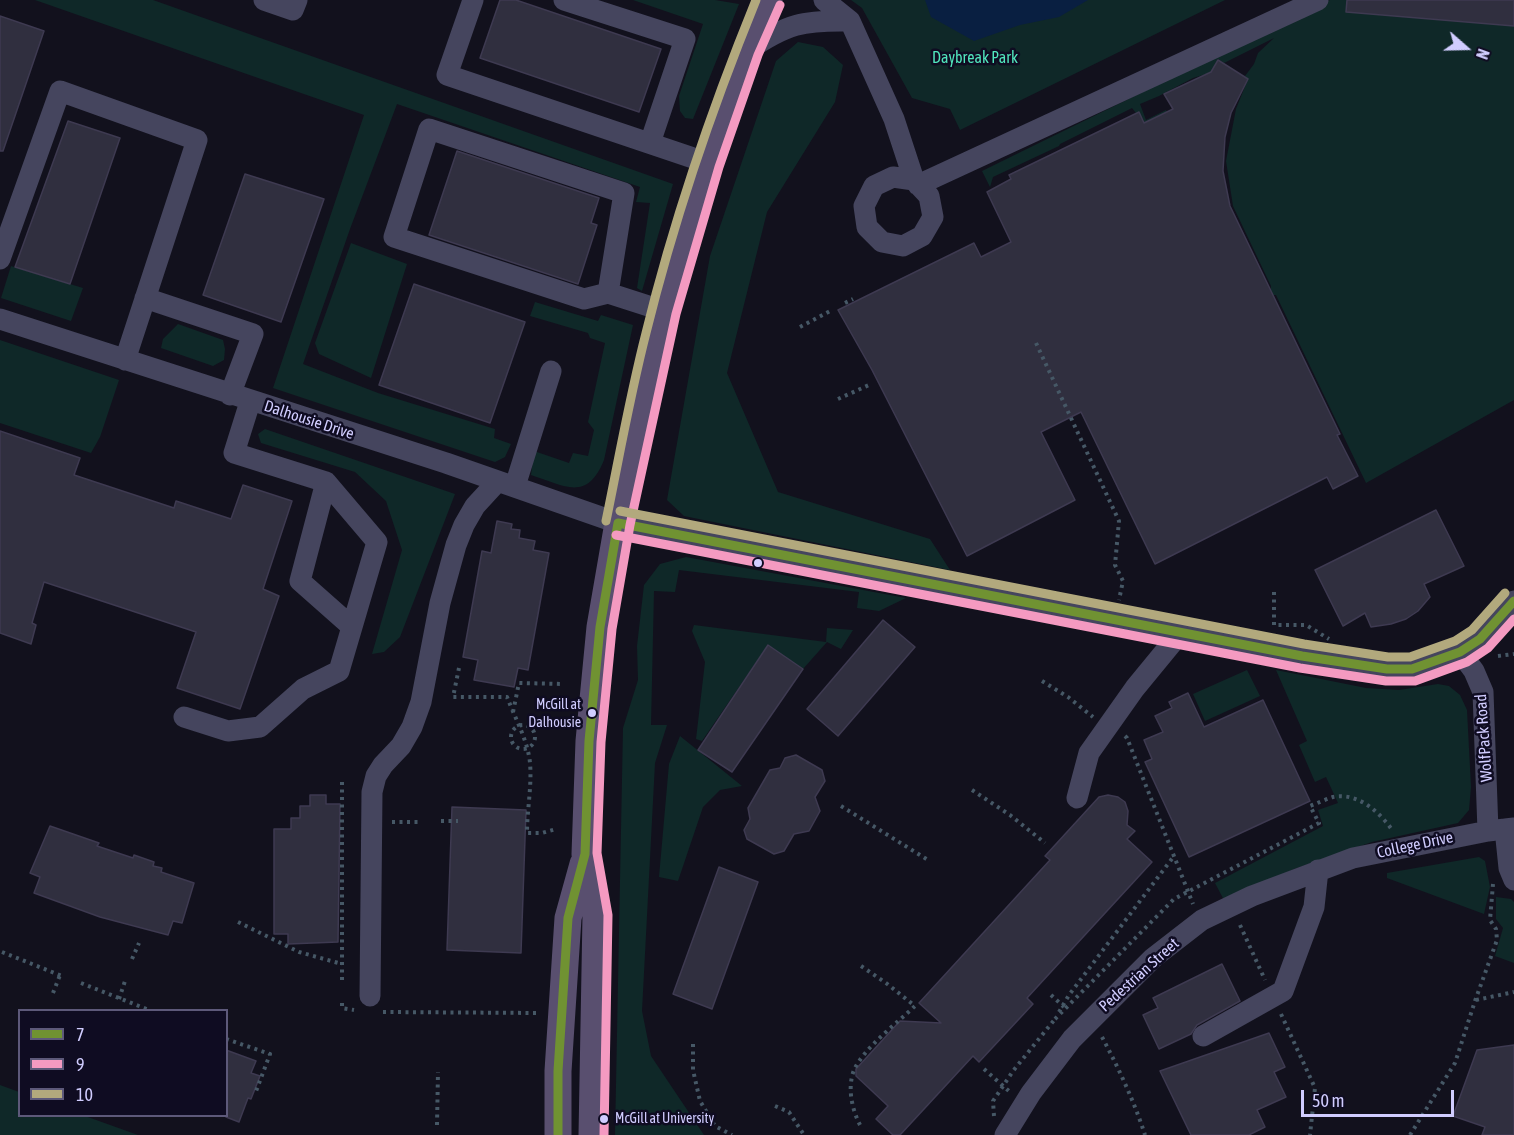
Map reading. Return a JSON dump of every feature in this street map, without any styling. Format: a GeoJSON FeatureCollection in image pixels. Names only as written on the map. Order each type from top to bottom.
{"type":"FeatureCollection","features":[{"type":"Feature","properties":{"kind":"main road"},"geometry":{"type":"LineString","coordinates":[[592,1135],[596,915],[585,854],[589,741],[599,638],[618,523],[664,310],[708,163],[747,51],[769,0]]}},
{"type":"Feature","properties":{"kind":"main road"},"geometry":{"type":"LineString","coordinates":[[558,1135],[558,1071],[568,918],[585,854]]}},
{"type":"Feature","properties":{"kind":"street"},"geometry":{"type":"LineString","coordinates":[[264,0],[293,10],[297,0]]}},
{"type":"Feature","properties":{"kind":"street"},"geometry":{"type":"LineString","coordinates":[[473,0],[447,75],[708,163]]}},
{"type":"Feature","properties":{"kind":"street"},"geometry":{"type":"LineString","coordinates":[[564,0],[685,39],[650,143]]}},
{"type":"Feature","properties":{"kind":"street"},"geometry":{"type":"LineString","coordinates":[[824,0],[850,21],[894,119],[916,182],[1318,0]]}},
{"type":"Feature","properties":{"kind":"street"},"geometry":{"type":"LineString","coordinates":[[747,51],[773,33],[793,25],[818,20],[850,21]]}},
{"type":"Feature","properties":{"kind":"street"},"geometry":{"type":"LineString","coordinates":[[0,259],[60,91],[197,140],[125,360]]}},
{"type":"Feature","properties":{"kind":"street"},"geometry":{"type":"LineString","coordinates":[[608,293],[624,194],[429,129],[394,237],[585,299],[608,293],[664,310]]}},
{"type":"Feature","properties":{"kind":"street"},"geometry":{"type":"LineString","coordinates":[[145,298],[253,334],[230,395]]}},
{"type":"Feature","properties":{"kind":"street","name":"Dalhousie Drive"},"geometry":{"type":"LineString","coordinates":[[0,319],[506,484],[618,523],[1302,656],[1387,669],[1412,669],[1460,652],[1480,639],[1514,601]]}},
{"type":"Feature","properties":{"kind":"street"},"geometry":{"type":"LineString","coordinates":[[368,1006],[372,792],[376,776],[401,746],[412,727],[421,702],[440,603],[464,525],[476,506],[506,484],[551,370]]}},
{"type":"Feature","properties":{"kind":"street"},"geometry":{"type":"LineString","coordinates":[[184,717],[228,731],[260,727],[303,688],[339,671],[377,542],[326,482],[234,453],[250,402]]}},
{"type":"Feature","properties":{"kind":"street"},"geometry":{"type":"LineString","coordinates":[[326,482],[300,580],[352,627]]}},
{"type":"Feature","properties":{"kind":"street"},"geometry":{"type":"LineString","coordinates":[[1077,798],[1089,753],[1135,688],[1181,632]]}},
{"type":"Feature","properties":{"kind":"street","name":"WolfPack Road"},"geometry":{"type":"LineString","coordinates":[[1460,652],[1474,671],[1483,692],[1509,868],[1504,878]]}},
{"type":"Feature","properties":{"kind":"street","name":"College Drive"},"geometry":{"type":"LineString","coordinates":[[1318,870],[1353,858],[1502,829]]}},
{"type":"Feature","properties":{"kind":"street"},"geometry":{"type":"LineString","coordinates":[[1203,1036],[1283,991],[1314,907],[1318,870]]}},
{"type":"Feature","properties":{"kind":"street","name":"Pedestrian Street"},"geometry":{"type":"LineString","coordinates":[[1000,1129],[1024,1104],[1072,1039],[1153,958],[1202,920],[1318,870]]}},
{"type":"Feature","properties":{"kind":"path"},"geometry":{"type":"LineString","coordinates":[[844,303],[853,299]]}},
{"type":"Feature","properties":{"kind":"path"},"geometry":{"type":"LineString","coordinates":[[800,327],[831,310]]}},
{"type":"Feature","properties":{"kind":"path"},"geometry":{"type":"LineString","coordinates":[[1036,343],[1119,521],[1115,565],[1123,581],[1119,600]]}},
{"type":"Feature","properties":{"kind":"path"},"geometry":{"type":"LineString","coordinates":[[838,399],[869,385]]}},
{"type":"Feature","properties":{"kind":"path"},"geometry":{"type":"LineString","coordinates":[[1274,592],[1274,625],[1306,625],[1324,636]]}},
{"type":"Feature","properties":{"kind":"path"},"geometry":{"type":"LineString","coordinates":[[1498,656],[1514,654]]}},
{"type":"Feature","properties":{"kind":"path"},"geometry":{"type":"LineString","coordinates":[[459,668],[453,698],[507,697],[526,746],[530,765],[527,833],[542,833],[556,829]]}},
{"type":"Feature","properties":{"kind":"path"},"geometry":{"type":"LineString","coordinates":[[1042,681],[1127,738],[1194,904]]}},
{"type":"Feature","properties":{"kind":"path"},"geometry":{"type":"LineString","coordinates":[[513,713],[519,682],[563,684]]}},
{"type":"Feature","properties":{"kind":"path"},"geometry":{"type":"LineString","coordinates":[[527,725],[535,735],[534,743],[517,748],[512,742],[511,734],[519,728],[527,725]]}},
{"type":"Feature","properties":{"kind":"path"},"geometry":{"type":"LineString","coordinates":[[342,781],[342,980]]}},
{"type":"Feature","properties":{"kind":"path"},"geometry":{"type":"LineString","coordinates":[[972,790],[1010,815],[1045,843]]}},
{"type":"Feature","properties":{"kind":"path"},"geometry":{"type":"LineString","coordinates":[[1319,823],[1310,806],[1335,797],[1365,803],[1383,816],[1393,831],[1397,849]]}},
{"type":"Feature","properties":{"kind":"path"},"geometry":{"type":"LineString","coordinates":[[841,806],[928,860]]}},
{"type":"Feature","properties":{"kind":"path"},"geometry":{"type":"LineString","coordinates":[[441,821],[458,821]]}},
{"type":"Feature","properties":{"kind":"path"},"geometry":{"type":"LineString","coordinates":[[382,822],[418,822]]}},
{"type":"Feature","properties":{"kind":"path"},"geometry":{"type":"LineString","coordinates":[[1000,1129],[993,1113],[993,1101],[1069,995],[1174,856]]}},
{"type":"Feature","properties":{"kind":"path"},"geometry":{"type":"LineString","coordinates":[[1411,1135],[1455,1063],[1497,940],[1496,929],[1490,920],[1504,878]]}},
{"type":"Feature","properties":{"kind":"path"},"geometry":{"type":"LineString","coordinates":[[1231,906],[1315,1088],[1310,1135]]}},
{"type":"Feature","properties":{"kind":"path"},"geometry":{"type":"LineString","coordinates":[[238,922],[299,952],[342,964]]}},
{"type":"Feature","properties":{"kind":"path"},"geometry":{"type":"LineString","coordinates":[[132,960],[139,943]]}},
{"type":"Feature","properties":{"kind":"path"},"geometry":{"type":"LineString","coordinates":[[2,952],[61,975],[53,993]]}},
{"type":"Feature","properties":{"kind":"path"},"geometry":{"type":"LineString","coordinates":[[860,1125],[852,1106],[851,1081],[854,1070],[874,1045],[915,1006],[861,966]]}},
{"type":"Feature","properties":{"kind":"path"},"geometry":{"type":"LineString","coordinates":[[118,999],[125,981]]}},
{"type":"Feature","properties":{"kind":"path"},"geometry":{"type":"LineString","coordinates":[[81,983],[144,1009]]}},
{"type":"Feature","properties":{"kind":"path"},"geometry":{"type":"LineString","coordinates":[[1475,1000],[1514,992]]}},
{"type":"Feature","properties":{"kind":"path"},"geometry":{"type":"LineString","coordinates":[[1051,995],[1062,1006]]}},
{"type":"Feature","properties":{"kind":"path"},"geometry":{"type":"LineString","coordinates":[[342,1003],[344,1008],[368,1006],[544,1013]]}},
{"type":"Feature","properties":{"kind":"path"},"geometry":{"type":"LineString","coordinates":[[1089,1021],[1100,1033],[1120,1071],[1145,1135]]}},
{"type":"Feature","properties":{"kind":"path"},"geometry":{"type":"LineString","coordinates":[[228,1040],[270,1054],[255,1094]]}},
{"type":"Feature","properties":{"kind":"path"},"geometry":{"type":"LineString","coordinates":[[693,1044],[693,1070],[700,1101],[716,1126],[732,1135]]}},
{"type":"Feature","properties":{"kind":"path"},"geometry":{"type":"LineString","coordinates":[[984,1069],[1024,1104]]}},
{"type":"Feature","properties":{"kind":"path"},"geometry":{"type":"LineString","coordinates":[[437,1125],[438,1072]]}},
{"type":"Feature","properties":{"kind":"path"},"geometry":{"type":"LineString","coordinates":[[775,1106],[789,1112],[804,1135]]}},
{"type":"Feature","properties":{"kind":"green space"},"geometry":{"type":"Polygon","coordinates":[[[35,0],[153,0],[673,184],[642,291],[637,288],[650,203],[636,202],[640,187],[397,104],[303,364],[378,393],[495,429],[494,438],[511,444],[505,457],[495,462],[273,388],[364,115],[35,0]]]}},
{"type":"Feature","properties":{"kind":"green space"},"geometry":{"type":"Polygon","coordinates":[[[633,0],[715,0],[739,4],[693,119],[685,118],[680,111],[679,96],[703,24],[633,0]]]}},
{"type":"Feature","properties":{"kind":"green space","name":"Daybreak Park"},"geometry":{"type":"Polygon","coordinates":[[[851,0],[1225,0],[960,130],[950,109],[912,98],[862,8],[851,0]]]}},
{"type":"Feature","properties":{"kind":"green space"},"geometry":{"type":"Polygon","coordinates":[[[1330,0],[1514,0],[1514,400],[1366,483],[1276,295],[1270,295],[1271,286],[1233,206],[1226,161],[1236,109],[1248,79],[1245,76],[1254,64],[1258,53],[1274,38],[1224,63],[1218,59],[1210,73],[1193,78],[1140,104],[1146,120],[1166,110],[1167,112],[1144,123],[1139,112],[1136,113],[1132,108],[993,177],[990,187],[982,171],[1330,0]]]}},
{"type":"Feature","properties":{"kind":"green space"},"geometry":{"type":"Polygon","coordinates":[[[798,42],[823,47],[843,65],[835,102],[767,212],[727,373],[778,492],[930,539],[950,570],[684,516],[667,500],[710,256],[776,61],[798,42]]]}},
{"type":"Feature","properties":{"kind":"green space"},"geometry":{"type":"Polygon","coordinates":[[[351,243],[407,264],[371,378],[319,354],[315,343],[351,243]]]}},
{"type":"Feature","properties":{"kind":"green space"},"geometry":{"type":"Polygon","coordinates":[[[11,266],[83,288],[71,321],[1,298],[11,266]]]}},
{"type":"Feature","properties":{"kind":"green space"},"geometry":{"type":"Polygon","coordinates":[[[535,302],[598,321],[601,315],[633,325],[604,460],[590,482],[582,486],[565,486],[531,475],[534,451],[569,463],[573,453],[588,456],[594,430],[588,422],[605,343],[590,338],[588,333],[530,316],[535,302]]]}},
{"type":"Feature","properties":{"kind":"green space"},"geometry":{"type":"Polygon","coordinates":[[[178,324],[223,340],[224,360],[213,366],[161,348],[163,339],[178,324]]]}},
{"type":"Feature","properties":{"kind":"green space"},"geometry":{"type":"Polygon","coordinates":[[[0,340],[119,380],[100,437],[91,453],[0,423],[0,340]]]}},
{"type":"Feature","properties":{"kind":"green space"},"geometry":{"type":"Polygon","coordinates":[[[265,429],[455,494],[400,637],[384,652],[372,654],[402,550],[386,501],[355,472],[261,443],[258,434],[265,429]]]}},
{"type":"Feature","properties":{"kind":"green space"},"geometry":{"type":"Polygon","coordinates":[[[686,557],[906,598],[879,611],[857,608],[859,592],[679,570],[675,592],[654,591],[651,725],[667,725],[655,763],[642,1011],[651,1056],[704,1135],[615,1135],[623,728],[638,680],[637,646],[644,585],[660,564],[686,557]]]}},
{"type":"Feature","properties":{"kind":"green space"},"geometry":{"type":"Polygon","coordinates":[[[694,625],[826,642],[827,628],[853,630],[841,649],[827,642],[803,669],[768,645],[702,741],[696,739],[705,662],[692,631],[694,625]]]}},
{"type":"Feature","properties":{"kind":"green space"},"geometry":{"type":"Polygon","coordinates":[[[1247,670],[1260,696],[1205,721],[1193,694],[1247,670]]]}},
{"type":"Feature","properties":{"kind":"green space"},"geometry":{"type":"Polygon","coordinates":[[[1276,670],[1366,688],[1399,690],[1438,684],[1449,686],[1460,695],[1467,710],[1471,787],[1469,810],[1458,823],[1372,842],[1294,869],[1225,902],[1215,883],[1323,826],[1318,810],[1338,803],[1326,777],[1315,782],[1299,745],[1307,741],[1276,670]]]}},
{"type":"Feature","properties":{"kind":"green space"},"geometry":{"type":"Polygon","coordinates":[[[680,736],[742,786],[720,790],[703,807],[678,881],[659,877],[669,764],[680,736]]]}},
{"type":"Feature","properties":{"kind":"green space"},"geometry":{"type":"Polygon","coordinates":[[[1479,857],[1485,861],[1490,887],[1484,914],[1387,878],[1387,873],[1479,857]]]}},
{"type":"Feature","properties":{"kind":"green space"},"geometry":{"type":"Polygon","coordinates":[[[1496,897],[1511,899],[1514,902],[1514,963],[1495,956],[1503,928],[1496,919],[1496,897]]]}},
{"type":"Feature","properties":{"kind":"green space"},"geometry":{"type":"Polygon","coordinates":[[[0,1085],[18,1092],[18,1117],[88,1117],[138,1135],[0,1135],[0,1085]]]}},
{"type":"Feature","properties":{"kind":"water"},"geometry":{"type":"Polygon","coordinates":[[[925,0],[1088,0],[1059,17],[1020,25],[974,41],[931,17],[925,0]]]}},
{"type":"Feature","properties":{"kind":"building"},"geometry":{"type":"Polygon","coordinates":[[[500,0],[516,0],[661,49],[639,112],[480,58],[500,0]]]}},
{"type":"Feature","properties":{"kind":"building"},"geometry":{"type":"Polygon","coordinates":[[[1347,0],[1514,0],[1514,26],[1346,12],[1347,0]]]}},
{"type":"Feature","properties":{"kind":"building"},"geometry":{"type":"Polygon","coordinates":[[[0,16],[44,31],[3,151],[0,151],[0,16]]]}},
{"type":"Feature","properties":{"kind":"building"},"geometry":{"type":"Polygon","coordinates":[[[1218,60],[1248,79],[1231,113],[1225,137],[1223,171],[1230,206],[1358,476],[1333,489],[1327,477],[1155,564],[1081,412],[1041,432],[1075,500],[967,556],[872,370],[838,310],[974,243],[981,257],[1011,242],[987,192],[1011,179],[1009,175],[1139,112],[1144,123],[1173,109],[1164,94],[1211,72],[1218,60]]]}},
{"type":"Feature","properties":{"kind":"building"},"geometry":{"type":"Polygon","coordinates":[[[68,121],[120,138],[70,284],[15,267],[68,121]]]}},
{"type":"Feature","properties":{"kind":"building"},"geometry":{"type":"Polygon","coordinates":[[[457,151],[599,198],[591,223],[597,225],[578,284],[429,235],[457,151]]]}},
{"type":"Feature","properties":{"kind":"building"},"geometry":{"type":"Polygon","coordinates":[[[245,174],[324,199],[281,322],[203,295],[245,174]]]}},
{"type":"Feature","properties":{"kind":"building"},"geometry":{"type":"Polygon","coordinates":[[[414,284],[525,322],[490,423],[379,385],[414,284]]]}},
{"type":"Feature","properties":{"kind":"building"},"geometry":{"type":"Polygon","coordinates":[[[0,431],[80,458],[74,475],[174,508],[176,501],[231,519],[243,485],[292,501],[263,589],[279,596],[240,709],[177,688],[196,632],[44,582],[32,623],[36,625],[31,644],[0,633],[0,431]]]}},
{"type":"Feature","properties":{"kind":"building"},"geometry":{"type":"Polygon","coordinates":[[[1436,510],[1464,566],[1424,584],[1430,597],[1418,611],[1406,619],[1371,627],[1365,613],[1343,626],[1315,570],[1436,510]]]}},
{"type":"Feature","properties":{"kind":"building"},"geometry":{"type":"Polygon","coordinates":[[[497,521],[512,524],[511,529],[520,530],[519,538],[535,541],[533,550],[549,553],[528,670],[518,668],[514,687],[474,680],[478,660],[463,657],[482,551],[491,553],[497,521]]]}},
{"type":"Feature","properties":{"kind":"building"},"geometry":{"type":"Polygon","coordinates":[[[883,620],[915,647],[838,736],[807,709],[883,620]]]}},
{"type":"Feature","properties":{"kind":"building"},"geometry":{"type":"Polygon","coordinates":[[[768,645],[803,669],[732,772],[698,750],[768,645]]]}},
{"type":"Feature","properties":{"kind":"building"},"geometry":{"type":"Polygon","coordinates":[[[1188,693],[1204,727],[1263,700],[1310,801],[1189,857],[1145,762],[1152,759],[1144,740],[1163,732],[1155,716],[1172,708],[1169,702],[1188,693]]]}},
{"type":"Feature","properties":{"kind":"building"},"geometry":{"type":"Polygon","coordinates":[[[796,755],[822,770],[825,781],[815,797],[820,811],[809,831],[794,834],[784,851],[774,854],[747,839],[744,830],[750,819],[748,808],[770,770],[780,768],[785,758],[796,755]]]}},
{"type":"Feature","properties":{"kind":"building"},"geometry":{"type":"Polygon","coordinates":[[[310,795],[326,795],[326,804],[340,804],[338,942],[288,944],[288,934],[274,934],[274,829],[291,829],[291,818],[300,818],[300,806],[310,806],[310,795]]]}},
{"type":"Feature","properties":{"kind":"building"},"geometry":{"type":"Polygon","coordinates":[[[1108,795],[1118,797],[1125,802],[1128,811],[1127,825],[1135,831],[1127,839],[1152,862],[1027,998],[1033,1004],[979,1062],[973,1056],[900,1135],[893,1135],[876,1119],[888,1106],[856,1076],[856,1069],[900,1021],[941,1023],[919,1003],[1050,860],[1045,856],[1099,797],[1108,795]]]}},
{"type":"Feature","properties":{"kind":"building"},"geometry":{"type":"Polygon","coordinates":[[[452,807],[526,810],[521,953],[447,950],[452,807]]]}},
{"type":"Feature","properties":{"kind":"building"},"geometry":{"type":"Polygon","coordinates":[[[50,826],[99,843],[97,846],[133,858],[134,855],[154,862],[153,866],[162,868],[161,872],[194,883],[182,923],[173,921],[168,935],[100,917],[34,893],[40,877],[30,873],[50,826]]]}},
{"type":"Feature","properties":{"kind":"building"},"geometry":{"type":"Polygon","coordinates":[[[719,867],[758,882],[712,1009],[673,994],[719,867]]]}},
{"type":"Feature","properties":{"kind":"building"},"geometry":{"type":"Polygon","coordinates":[[[1222,964],[1240,1001],[1197,1025],[1191,1034],[1159,1049],[1143,1015],[1158,1008],[1153,998],[1222,964]]]}},
{"type":"Feature","properties":{"kind":"building"},"geometry":{"type":"Polygon","coordinates":[[[1269,1033],[1285,1067],[1274,1072],[1286,1097],[1257,1110],[1265,1127],[1249,1135],[1191,1135],[1160,1071],[1269,1033]]]}},
{"type":"Feature","properties":{"kind":"building"},"geometry":{"type":"Polygon","coordinates":[[[1514,1045],[1514,1135],[1482,1135],[1485,1127],[1453,1116],[1477,1050],[1514,1045]]]}},
{"type":"Feature","properties":{"kind":"building"},"geometry":{"type":"Polygon","coordinates":[[[228,1051],[256,1061],[251,1073],[260,1076],[239,1122],[226,1117],[228,1117],[228,1051]]]}},
{"type":"Feature","properties":{"kind":"transit line","name":"10"},"geometry":{"type":"LineString","coordinates":[[606,521],[635,380],[669,248],[709,123],[756,0]]}},
{"type":"Feature","properties":{"kind":"transit line","name":"9"},"geometry":{"type":"LineString","coordinates":[[604,1135],[608,915],[597,853],[601,742],[612,629],[630,525],[676,314],[719,167],[758,55],[780,5]]}},
{"type":"Feature","properties":{"kind":"transit line","name":"10"},"geometry":{"type":"LineString","coordinates":[[620,511],[1304,644],[1388,657],[1410,657],[1455,641],[1472,630],[1505,593]]}},
{"type":"Feature","properties":{"kind":"transit line","name":"7"},"geometry":{"type":"LineString","coordinates":[[618,523],[1302,656],[1387,669],[1412,669],[1460,652],[1480,639],[1514,601]]}},
{"type":"Feature","properties":{"kind":"transit line","name":"7"},"geometry":{"type":"LineString","coordinates":[[558,1135],[558,1071],[568,918],[585,854],[589,741],[600,627],[618,523]]}},
{"type":"Feature","properties":{"kind":"transit line","name":"9"},"geometry":{"type":"LineString","coordinates":[[616,535],[1300,668],[1386,681],[1415,681],[1467,662],[1488,648],[1514,619]]}},
{"type":"Feature","properties":{"kind":"place","name":"McGill at Dalhousie"},"geometry":{"type":"Point","coordinates":[592,713]}},
{"type":"Feature","properties":{"kind":"place","name":"McGill at University"},"geometry":{"type":"Point","coordinates":[604,1119]}}]}
